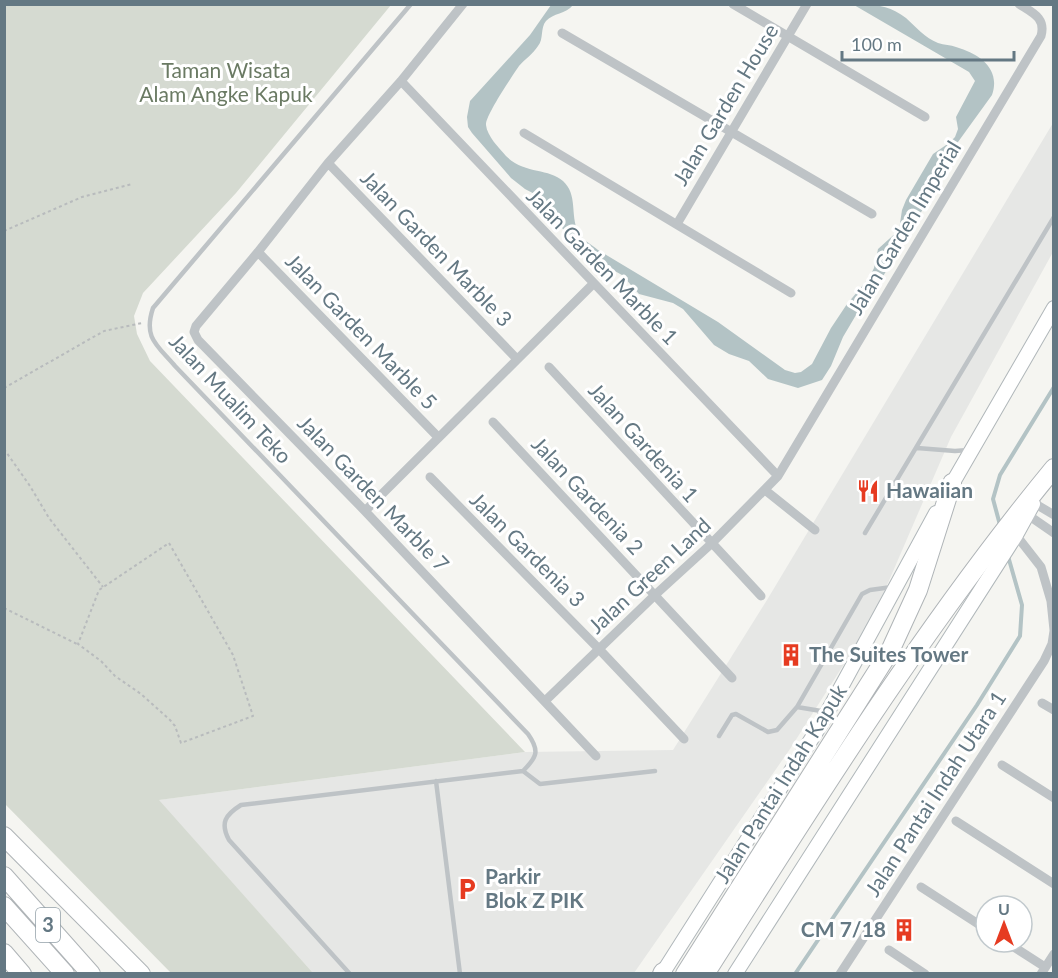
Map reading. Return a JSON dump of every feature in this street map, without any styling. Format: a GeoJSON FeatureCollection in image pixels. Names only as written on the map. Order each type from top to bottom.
{"type":"FeatureCollection","features":[{"type":"Feature","properties":{"kind":"highway"},"geometry":{"type":"LineString","coordinates":[[705,974],[821,790],[945,608],[1008,538],[1052,475]]}},
{"type":"Feature","properties":{"kind":"highway"},"geometry":{"type":"LineString","coordinates":[[686,972],[890,651],[918,590],[952,483]]}},
{"type":"Feature","properties":{"kind":"highway","name":"3"},"geometry":{"type":"LineString","coordinates":[[4,836],[139,971]]}},
{"type":"Feature","properties":{"kind":"highway","name":"3"},"geometry":{"type":"LineString","coordinates":[[4,876],[91,974]]}},
{"type":"Feature","properties":{"kind":"highway","name":"3"},"geometry":{"type":"LineString","coordinates":[[4,906],[65,974]]}},
{"type":"Feature","properties":{"kind":"highway","name":"3"},"geometry":{"type":"LineString","coordinates":[[4,954],[22,974]]}},
{"type":"Feature","properties":{"kind":"main road","name":"Jalan Pantai Indah Kapuk"},"geometry":{"type":"LineString","coordinates":[[662,973],[828,712],[898,587],[970,450],[1053,308]]}},
{"type":"Feature","properties":{"kind":"main road"},"geometry":{"type":"LineString","coordinates":[[735,974],[994,569],[1008,538]]}},
{"type":"Feature","properties":{"kind":"street"},"geometry":{"type":"LineString","coordinates":[[258,252],[328,163],[401,81],[463,4]]}},
{"type":"Feature","properties":{"kind":"street"},"geometry":{"type":"LineString","coordinates":[[733,4],[925,117]]}},
{"type":"Feature","properties":{"kind":"street","name":"Jalan Garden House"},"geometry":{"type":"LineString","coordinates":[[676,224],[807,4]]}},
{"type":"Feature","properties":{"kind":"street","name":"Jalan Garden Imperial"},"geometry":{"type":"LineString","coordinates":[[778,476],[1041,36],[1043,26],[1040,17],[1019,4]]}},
{"type":"Feature","properties":{"kind":"street"},"geometry":{"type":"LineString","coordinates":[[562,33],[872,214]]}},
{"type":"Feature","properties":{"kind":"street","name":"Jalan Garden Marble 1"},"geometry":{"type":"LineString","coordinates":[[401,81],[778,476]]}},
{"type":"Feature","properties":{"kind":"street"},"geometry":{"type":"LineString","coordinates":[[524,133],[791,293]]}},
{"type":"Feature","properties":{"kind":"street","name":"Jalan Garden Marble 3"},"geometry":{"type":"LineString","coordinates":[[328,163],[517,359]]}},
{"type":"Feature","properties":{"kind":"street","name":"Jalan Garden Marble 5"},"geometry":{"type":"LineString","coordinates":[[258,252],[438,437]]}},
{"type":"Feature","properties":{"kind":"street","name":"Jalan Garden Marble 7"},"geometry":{"type":"LineString","coordinates":[[258,252],[196,326],[194,332],[198,340],[596,756]]}},
{"type":"Feature","properties":{"kind":"street"},"geometry":{"type":"LineString","coordinates":[[364,511],[593,284]]}},
{"type":"Feature","properties":{"kind":"street","name":"Jalan Gardenia 1"},"geometry":{"type":"LineString","coordinates":[[549,367],[761,596]]}},
{"type":"Feature","properties":{"kind":"street","name":"Jalan Gardenia 2"},"geometry":{"type":"LineString","coordinates":[[493,422],[732,678]]}},
{"type":"Feature","properties":{"kind":"street","name":"Jalan Green Land"},"geometry":{"type":"LineString","coordinates":[[545,701],[598,648],[711,544],[778,476]]}},
{"type":"Feature","properties":{"kind":"street","name":"Jalan Gardenia 3"},"geometry":{"type":"LineString","coordinates":[[430,477],[684,739]]}},
{"type":"Feature","properties":{"kind":"street"},"geometry":{"type":"LineString","coordinates":[[765,490],[815,530]]}},
{"type":"Feature","properties":{"kind":"street"},"geometry":{"type":"LineString","coordinates":[[1025,511],[1053,515]]}},
{"type":"Feature","properties":{"kind":"street"},"geometry":{"type":"LineString","coordinates":[[1025,511],[1053,533]]}},
{"type":"Feature","properties":{"kind":"street","name":"Jalan Pantai Indah Utara 1"},"geometry":{"type":"LineString","coordinates":[[840,974],[1044,662],[1052,644],[1051,601],[1041,567],[1008,538]]}},
{"type":"Feature","properties":{"kind":"street"},"geometry":{"type":"LineString","coordinates":[[1042,703],[1053,710]]}},
{"type":"Feature","properties":{"kind":"street"},"geometry":{"type":"LineString","coordinates":[[1002,765],[1053,798]]}},
{"type":"Feature","properties":{"kind":"street"},"geometry":{"type":"LineString","coordinates":[[956,820],[1053,884]]}},
{"type":"Feature","properties":{"kind":"street"},"geometry":{"type":"LineString","coordinates":[[921,887],[974,921]]}},
{"type":"Feature","properties":{"kind":"street"},"geometry":{"type":"LineString","coordinates":[[889,950],[925,974]]}},
{"type":"Feature","properties":{"kind":"street"},"geometry":{"type":"LineString","coordinates":[[1022,954],[1043,970],[1053,954]]}},
{"type":"Feature","properties":{"kind":"lane","name":"Jalan Mualim Teko"},"geometry":{"type":"LineString","coordinates":[[411,4],[153,308],[148,321],[148,331],[175,366],[528,734],[534,742],[536,751],[534,760],[523,771]]}},
{"type":"Feature","properties":{"kind":"lane"},"geometry":{"type":"LineString","coordinates":[[865,533],[1053,217]]}},
{"type":"Feature","properties":{"kind":"lane"},"geometry":{"type":"LineString","coordinates":[[917,448],[970,450]]}},
{"type":"Feature","properties":{"kind":"lane"},"geometry":{"type":"LineString","coordinates":[[719,736],[732,715],[736,714],[768,732],[777,730],[797,707],[862,594],[870,590],[898,587]]}},
{"type":"Feature","properties":{"kind":"lane"},"geometry":{"type":"LineString","coordinates":[[797,707],[828,712]]}},
{"type":"Feature","properties":{"kind":"lane"},"geometry":{"type":"LineString","coordinates":[[350,974],[229,840],[224,830],[225,820],[232,811],[241,805],[523,771],[540,784],[655,771]]}},
{"type":"Feature","properties":{"kind":"lane"},"geometry":{"type":"LineString","coordinates":[[436,781],[460,974]]}},
{"type":"Feature","properties":{"kind":"path"},"geometry":{"type":"LineString","coordinates":[[4,231],[82,197],[132,184]]}},
{"type":"Feature","properties":{"kind":"path"},"geometry":{"type":"LineString","coordinates":[[4,388],[104,331],[148,321]]}},
{"type":"Feature","properties":{"kind":"path"},"geometry":{"type":"LineString","coordinates":[[4,449],[49,518],[103,587]]}},
{"type":"Feature","properties":{"kind":"path"},"geometry":{"type":"LineString","coordinates":[[4,608],[78,644],[101,661],[115,676],[141,694],[170,720],[175,726],[181,743],[253,716],[233,655],[169,543],[99,590],[78,644]]}},
{"type":"Feature","properties":{"kind":"shaded area"},"geometry":{"type":"Polygon","coordinates":[[[551,5],[573,5],[549,18],[544,24],[540,43],[519,66],[490,113],[486,125],[491,138],[513,162],[551,174],[568,186],[578,232],[587,242],[718,322],[785,370],[795,373],[801,372],[812,364],[831,328],[869,278],[874,268],[878,249],[899,230],[906,200],[933,154],[955,137],[958,129],[956,117],[975,81],[969,72],[854,5],[874,5],[894,10],[933,41],[973,54],[991,70],[994,78],[992,95],[958,142],[936,187],[866,305],[856,315],[843,337],[831,366],[822,380],[798,388],[768,379],[749,361],[729,354],[714,345],[683,309],[673,303],[639,294],[622,275],[582,253],[571,237],[554,220],[550,206],[544,199],[511,178],[472,133],[468,127],[467,117],[470,101],[530,35],[551,5]]]}},
{"type":"Feature","properties":{"kind":"shaded area"},"geometry":{"type":"Polygon","coordinates":[[[1053,123],[1053,252],[951,437],[872,620],[790,749],[634,973],[313,973],[158,800],[525,752],[673,750],[767,600],[1053,123]]]}},
{"type":"Feature","properties":{"kind":"green space","name":"Taman Wisata Alam Angke Kapuk"},"geometry":{"type":"Polygon","coordinates":[[[4,5],[391,5],[236,193],[143,293],[134,316],[137,334],[150,361],[525,752],[159,800],[313,973],[171,973],[5,804],[4,5]]]}},
{"type":"Feature","properties":{"kind":"waterway"},"geometry":{"type":"LineString","coordinates":[[1000,525],[993,499],[1000,475],[1054,387]]}},
{"type":"Feature","properties":{"kind":"waterway"},"geometry":{"type":"LineString","coordinates":[[795,974],[977,705],[1020,636],[1022,605],[1008,556]]}},
{"type":"Feature","properties":{"kind":"place","name":"Hawaiian"},"geometry":{"type":"Point","coordinates":[868,491]}},
{"type":"Feature","properties":{"kind":"place","name":"The Suites Tower"},"geometry":{"type":"Point","coordinates":[791,655]}},
{"type":"Feature","properties":{"kind":"place","name":"Parkir Blok Z PIK"},"geometry":{"type":"Point","coordinates":[467,889]}},
{"type":"Feature","properties":{"kind":"place","name":"CM 7/18"},"geometry":{"type":"Point","coordinates":[904,930]}}]}
